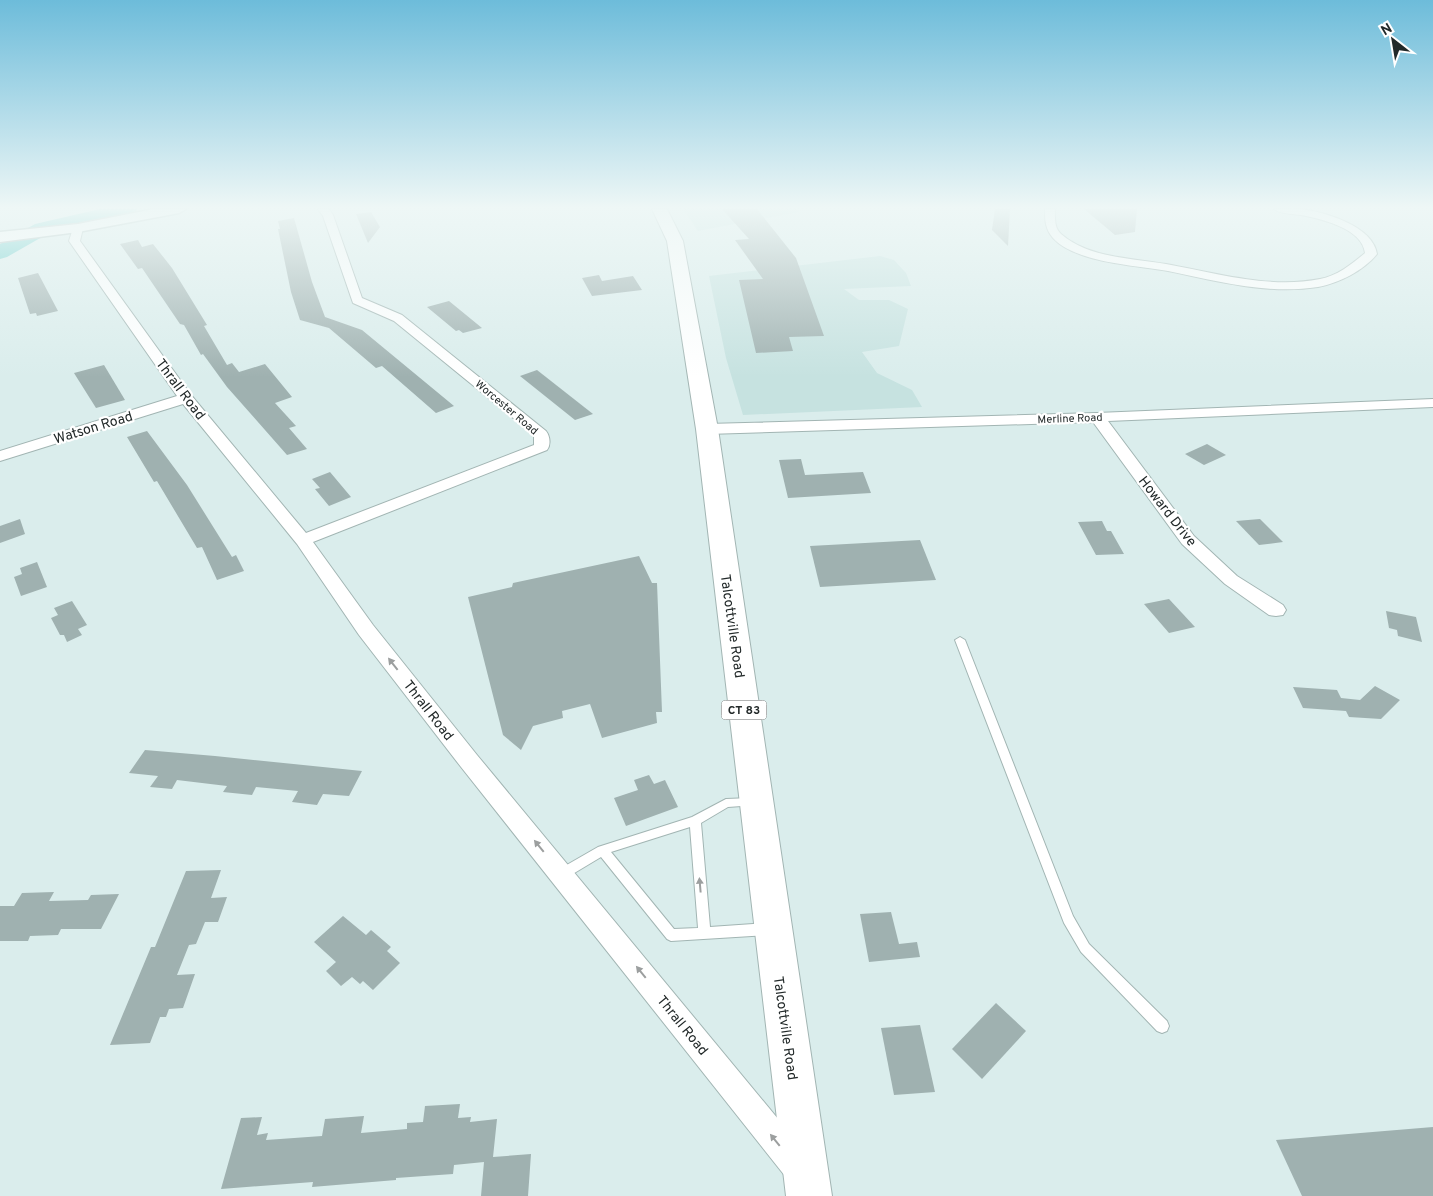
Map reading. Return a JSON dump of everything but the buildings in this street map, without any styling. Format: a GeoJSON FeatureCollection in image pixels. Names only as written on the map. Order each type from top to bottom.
{"type":"FeatureCollection","features":[{"type":"Feature","properties":{"kind":"main road","name":"Talcottville Road"},"geometry":{"type":"LineString","coordinates":[[679,265],[707,429],[807,1187]]}},
{"type":"Feature","properties":{"kind":"street","name":"Thrall Road"},"geometry":{"type":"LineString","coordinates":[[91,265],[186,398],[303,540],[366,630],[469,761],[562,874],[807,1187]]}},
{"type":"Feature","properties":{"kind":"street","name":"Worcester Road"},"geometry":{"type":"LineString","coordinates":[[303,540],[542,447],[541,434],[398,318],[357,300],[345,265]]}},
{"type":"Feature","properties":{"kind":"street"},"geometry":{"type":"LineString","coordinates":[[1150,265],[1244,281],[1297,286],[1339,278],[1357,265]]}},
{"type":"Feature","properties":{"kind":"street","name":"Watson Road"},"geometry":{"type":"LineString","coordinates":[[0,456],[186,398]]}},
{"type":"Feature","properties":{"kind":"street","name":"Merline Road"},"geometry":{"type":"LineString","coordinates":[[707,429],[1097,417],[1433,403]]}},
{"type":"Feature","properties":{"kind":"street","name":"Howard Drive"},"geometry":{"type":"LineString","coordinates":[[1097,417],[1188,540],[1232,580],[1276,610]]}},
{"type":"Feature","properties":{"kind":"lane"},"geometry":{"type":"LineString","coordinates":[[960,640],[1068,919],[1085,948],[1162,1026]]}},
{"type":"Feature","properties":{"kind":"lane"},"geometry":{"type":"LineString","coordinates":[[562,874],[602,850],[695,821],[726,804],[756,802]]}},
{"type":"Feature","properties":{"kind":"lane"},"geometry":{"type":"LineString","coordinates":[[695,821],[704,933]]}},
{"type":"Feature","properties":{"kind":"lane"},"geometry":{"type":"LineString","coordinates":[[602,850],[671,935],[773,929]]}},
{"type":"Feature","properties":{"kind":"shaded area"},"geometry":{"type":"Polygon","coordinates":[[[805,265],[898,265],[906,273],[911,286],[844,289],[859,300],[889,300],[908,309],[899,346],[862,352],[877,373],[912,390],[922,407],[743,415],[726,358],[709,276],[805,265]]]}}]}
